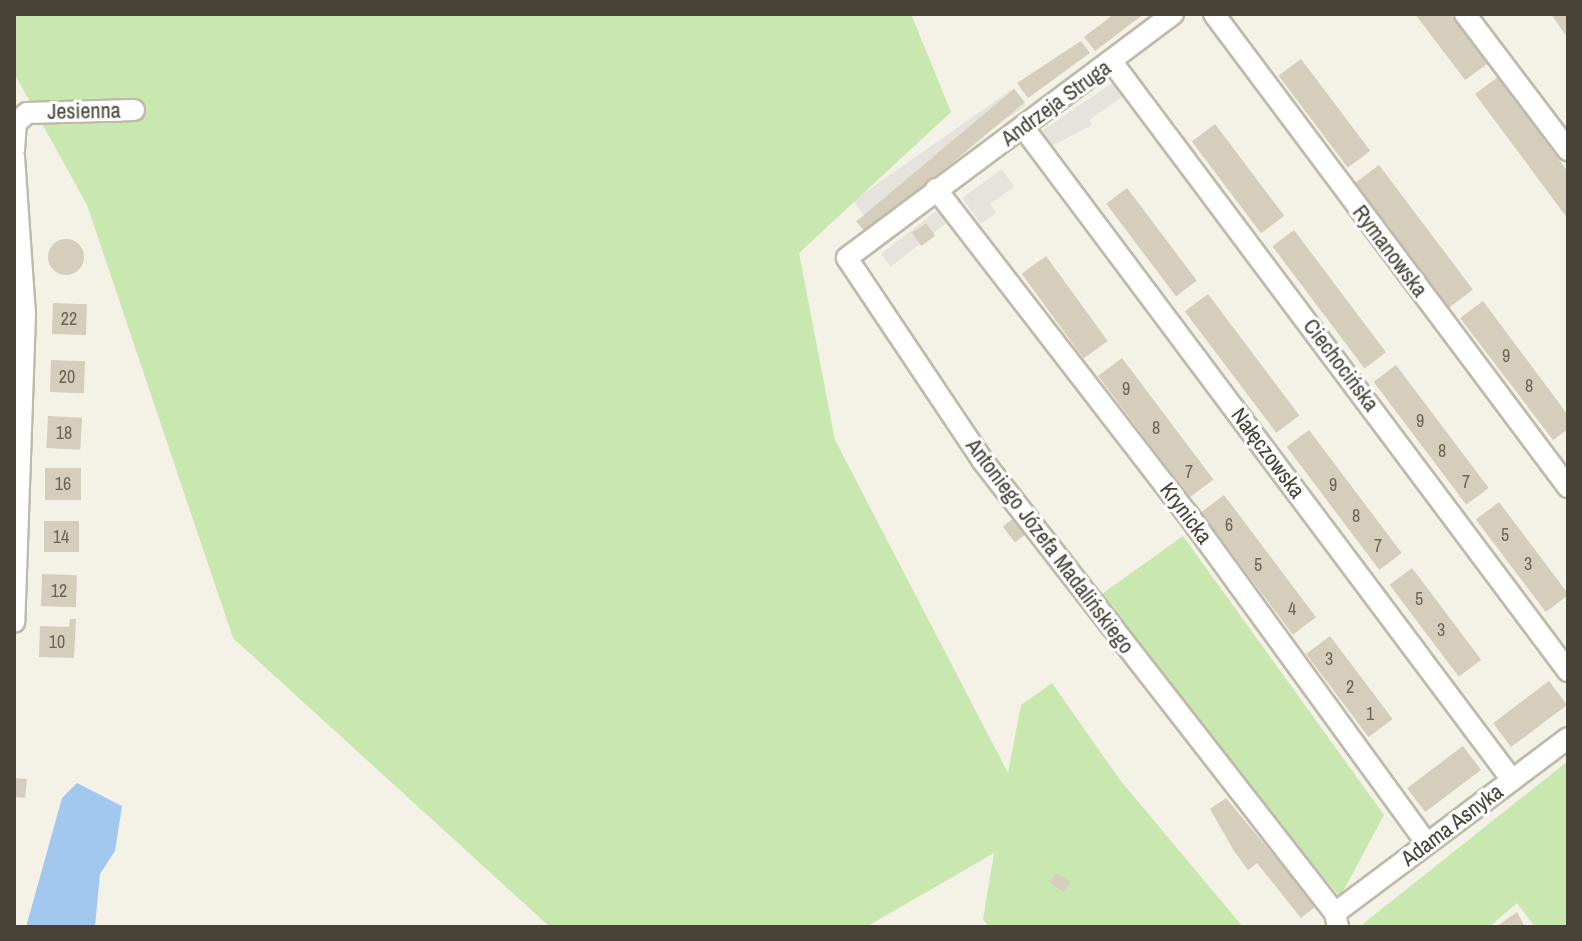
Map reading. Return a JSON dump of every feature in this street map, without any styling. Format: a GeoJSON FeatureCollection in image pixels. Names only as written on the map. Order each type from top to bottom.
{"type":"FeatureCollection","features":[{"type":"Feature","properties":{"kind":"street","name":"Andrzeja Struga"},"geometry":{"type":"LineString","coordinates":[[936,189],[1173,14]]}},
{"type":"Feature","properties":{"kind":"street","name":"Rymanowska"},"geometry":{"type":"LineString","coordinates":[[1214,14],[1568,487]]}},
{"type":"Feature","properties":{"kind":"street"},"geometry":{"type":"LineString","coordinates":[[1465,14],[1568,150]]}},
{"type":"Feature","properties":{"kind":"street","name":"Ciechocińska"},"geometry":{"type":"LineString","coordinates":[[1112,62],[1568,671]]}},
{"type":"Feature","properties":{"kind":"street","name":"Jesienna"},"geometry":{"type":"LineString","coordinates":[[14,150],[16,123],[27,113],[134,110]]}},
{"type":"Feature","properties":{"kind":"street","name":"Nałęczowska"},"geometry":{"type":"LineString","coordinates":[[1023,127],[1512,780]]}},
{"type":"Feature","properties":{"kind":"street"},"geometry":{"type":"LineString","coordinates":[[14,157],[20,314],[14,622]]}},
{"type":"Feature","properties":{"kind":"street","name":"Krynicka"},"geometry":{"type":"LineString","coordinates":[[936,189],[1186,512],[1427,844]]}},
{"type":"Feature","properties":{"kind":"street","name":"Antoniego Józefa Madalińskiego"},"geometry":{"type":"LineString","coordinates":[[936,189],[847,258],[982,460],[1337,920]]}},
{"type":"Feature","properties":{"kind":"street","name":"Adama Asnyka"},"geometry":{"type":"LineString","coordinates":[[1337,920],[1427,844],[1568,738]]}},
{"type":"Feature","properties":{"kind":"shaded area"},"geometry":{"type":"Polygon","coordinates":[[[1114,82],[1123,96],[1089,120],[1092,125],[1050,147],[1040,132],[1114,82]]]}},
{"type":"Feature","properties":{"kind":"shaded area"},"geometry":{"type":"Polygon","coordinates":[[[1014,88],[1026,105],[865,218],[853,200],[1014,88]]]}},
{"type":"Feature","properties":{"kind":"shaded area"},"geometry":{"type":"Polygon","coordinates":[[[1002,169],[1014,187],[990,204],[996,213],[981,224],[962,198],[1002,169]]]}},
{"type":"Feature","properties":{"kind":"shaded area"},"geometry":{"type":"Polygon","coordinates":[[[940,208],[950,221],[891,267],[881,254],[940,208]]]}},
{"type":"Feature","properties":{"kind":"green space"},"geometry":{"type":"Polygon","coordinates":[[[14,14],[911,14],[951,112],[799,253],[835,440],[1008,773],[1021,705],[1052,683],[1120,780],[1243,927],[989,927],[983,919],[994,853],[866,927],[550,927],[233,638],[87,205],[14,73],[14,14]]]}},
{"type":"Feature","properties":{"kind":"green space"},"geometry":{"type":"Polygon","coordinates":[[[1183,536],[1384,815],[1340,897],[1092,601],[1183,536]]]}},
{"type":"Feature","properties":{"kind":"green space"},"geometry":{"type":"Polygon","coordinates":[[[1568,761],[1568,927],[1535,927],[1517,903],[1489,927],[1359,927],[1568,761]]]}},
{"type":"Feature","properties":{"kind":"water"},"geometry":{"type":"Polygon","coordinates":[[[77,783],[122,806],[115,851],[100,874],[95,927],[26,927],[62,798],[77,783]]]}},
{"type":"Feature","properties":{"kind":"building"},"geometry":{"type":"Polygon","coordinates":[[[1114,14],[1144,14],[1095,51],[1084,37],[1114,14]]]}},
{"type":"Feature","properties":{"kind":"building"},"geometry":{"type":"Polygon","coordinates":[[[1415,14],[1450,14],[1487,64],[1465,80],[1415,14]]]}},
{"type":"Feature","properties":{"kind":"building"},"geometry":{"type":"Polygon","coordinates":[[[1551,14],[1568,14],[1568,38],[1562,30],[1551,14]]]}},
{"type":"Feature","properties":{"kind":"building"},"geometry":{"type":"Polygon","coordinates":[[[1081,41],[1090,53],[1028,98],[1017,83],[1081,41]]]}},
{"type":"Feature","properties":{"kind":"building"},"geometry":{"type":"Polygon","coordinates":[[[1301,59],[1370,151],[1348,168],[1279,76],[1301,59]]]}},
{"type":"Feature","properties":{"kind":"building"},"geometry":{"type":"Polygon","coordinates":[[[1498,77],[1568,172],[1568,219],[1475,94],[1498,77]]]}},
{"type":"Feature","properties":{"kind":"building"},"geometry":{"type":"Polygon","coordinates":[[[1014,89],[1025,102],[867,234],[856,221],[1014,89]]]}},
{"type":"Feature","properties":{"kind":"building"},"geometry":{"type":"Polygon","coordinates":[[[1215,124],[1284,216],[1261,233],[1192,141],[1215,124]]]}},
{"type":"Feature","properties":{"kind":"building"},"geometry":{"type":"Polygon","coordinates":[[[1379,165],[1473,290],[1449,308],[1355,183],[1379,165]]]}},
{"type":"Feature","properties":{"kind":"building"},"geometry":{"type":"Polygon","coordinates":[[[1127,188],[1197,281],[1176,296],[1106,204],[1127,188]]]}},
{"type":"Feature","properties":{"kind":"building"},"geometry":{"type":"Polygon","coordinates":[[[926,223],[935,236],[921,246],[912,233],[926,223]]]}},
{"type":"Feature","properties":{"kind":"building"},"geometry":{"type":"Polygon","coordinates":[[[1294,230],[1386,352],[1365,368],[1272,246],[1294,230]]]}},
{"type":"Feature","properties":{"kind":"building"},"geometry":{"type":"Polygon","coordinates":[[[66,239],[79,244],[84,257],[79,270],[66,275],[53,270],[48,257],[53,244],[66,239]]]}},
{"type":"Feature","properties":{"kind":"building"},"geometry":{"type":"Polygon","coordinates":[[[1046,256],[1108,341],[1083,359],[1022,274],[1046,256]]]}},
{"type":"Feature","properties":{"kind":"building"},"geometry":{"type":"Polygon","coordinates":[[[1208,294],[1299,415],[1276,433],[1185,311],[1208,294]]]}},
{"type":"Feature","properties":{"kind":"building"},"geometry":{"type":"Polygon","coordinates":[[[1483,301],[1568,415],[1568,429],[1553,440],[1460,318],[1483,301]]]}},
{"type":"Feature","properties":{"kind":"building"},"geometry":{"type":"Polygon","coordinates":[[[53,303],[87,304],[86,335],[52,334],[53,303]]]}},
{"type":"Feature","properties":{"kind":"building"},"geometry":{"type":"Polygon","coordinates":[[[1122,358],[1213,479],[1190,497],[1098,376],[1122,358]]]}},
{"type":"Feature","properties":{"kind":"building"},"geometry":{"type":"Polygon","coordinates":[[[51,360],[85,361],[84,393],[50,392],[51,360]]]}},
{"type":"Feature","properties":{"kind":"building"},"geometry":{"type":"Polygon","coordinates":[[[1396,365],[1489,488],[1466,505],[1374,382],[1396,365]]]}},
{"type":"Feature","properties":{"kind":"building"},"geometry":{"type":"Polygon","coordinates":[[[48,416],[82,418],[80,450],[46,448],[48,416]]]}},
{"type":"Feature","properties":{"kind":"building"},"geometry":{"type":"Polygon","coordinates":[[[1309,430],[1402,553],[1379,570],[1287,447],[1309,430]]]}},
{"type":"Feature","properties":{"kind":"building"},"geometry":{"type":"Polygon","coordinates":[[[45,468],[81,468],[81,500],[45,500],[45,468]]]}},
{"type":"Feature","properties":{"kind":"building"},"geometry":{"type":"Polygon","coordinates":[[[1224,495],[1316,617],[1293,635],[1201,512],[1224,495]]]}},
{"type":"Feature","properties":{"kind":"building"},"geometry":{"type":"Polygon","coordinates":[[[1499,502],[1568,594],[1546,612],[1476,519],[1499,502]]]}},
{"type":"Feature","properties":{"kind":"building"},"geometry":{"type":"Polygon","coordinates":[[[1018,515],[1030,531],[1015,542],[1003,526],[1018,515]]]}},
{"type":"Feature","properties":{"kind":"building"},"geometry":{"type":"Polygon","coordinates":[[[44,521],[79,521],[79,552],[44,552],[44,521]]]}},
{"type":"Feature","properties":{"kind":"building"},"geometry":{"type":"Polygon","coordinates":[[[1412,568],[1481,660],[1459,677],[1390,585],[1412,568]]]}},
{"type":"Feature","properties":{"kind":"building"},"geometry":{"type":"Polygon","coordinates":[[[42,574],[77,575],[76,607],[41,606],[42,574]]]}},
{"type":"Feature","properties":{"kind":"building"},"geometry":{"type":"Polygon","coordinates":[[[70,619],[76,619],[74,658],[39,657],[40,626],[69,627],[70,619]]]}},
{"type":"Feature","properties":{"kind":"building"},"geometry":{"type":"Polygon","coordinates":[[[1330,636],[1393,719],[1369,737],[1306,654],[1330,636]]]}},
{"type":"Feature","properties":{"kind":"building"},"geometry":{"type":"Polygon","coordinates":[[[1549,681],[1567,705],[1511,747],[1493,723],[1549,681]]]}},
{"type":"Feature","properties":{"kind":"building"},"geometry":{"type":"Polygon","coordinates":[[[1463,746],[1481,770],[1425,812],[1407,788],[1463,746]]]}},
{"type":"Feature","properties":{"kind":"building"},"geometry":{"type":"Polygon","coordinates":[[[14,778],[27,779],[25,798],[14,797],[14,778]]]}},
{"type":"Feature","properties":{"kind":"building"},"geometry":{"type":"Polygon","coordinates":[[[1226,798],[1316,906],[1301,918],[1257,863],[1248,870],[1234,851],[1210,809],[1226,798]]]}},
{"type":"Feature","properties":{"kind":"building"},"geometry":{"type":"Polygon","coordinates":[[[1056,873],[1071,882],[1064,892],[1050,883],[1056,873]]]}},
{"type":"Feature","properties":{"kind":"building"},"geometry":{"type":"Polygon","coordinates":[[[1517,912],[1525,927],[1496,927],[1517,912]]]}}]}
